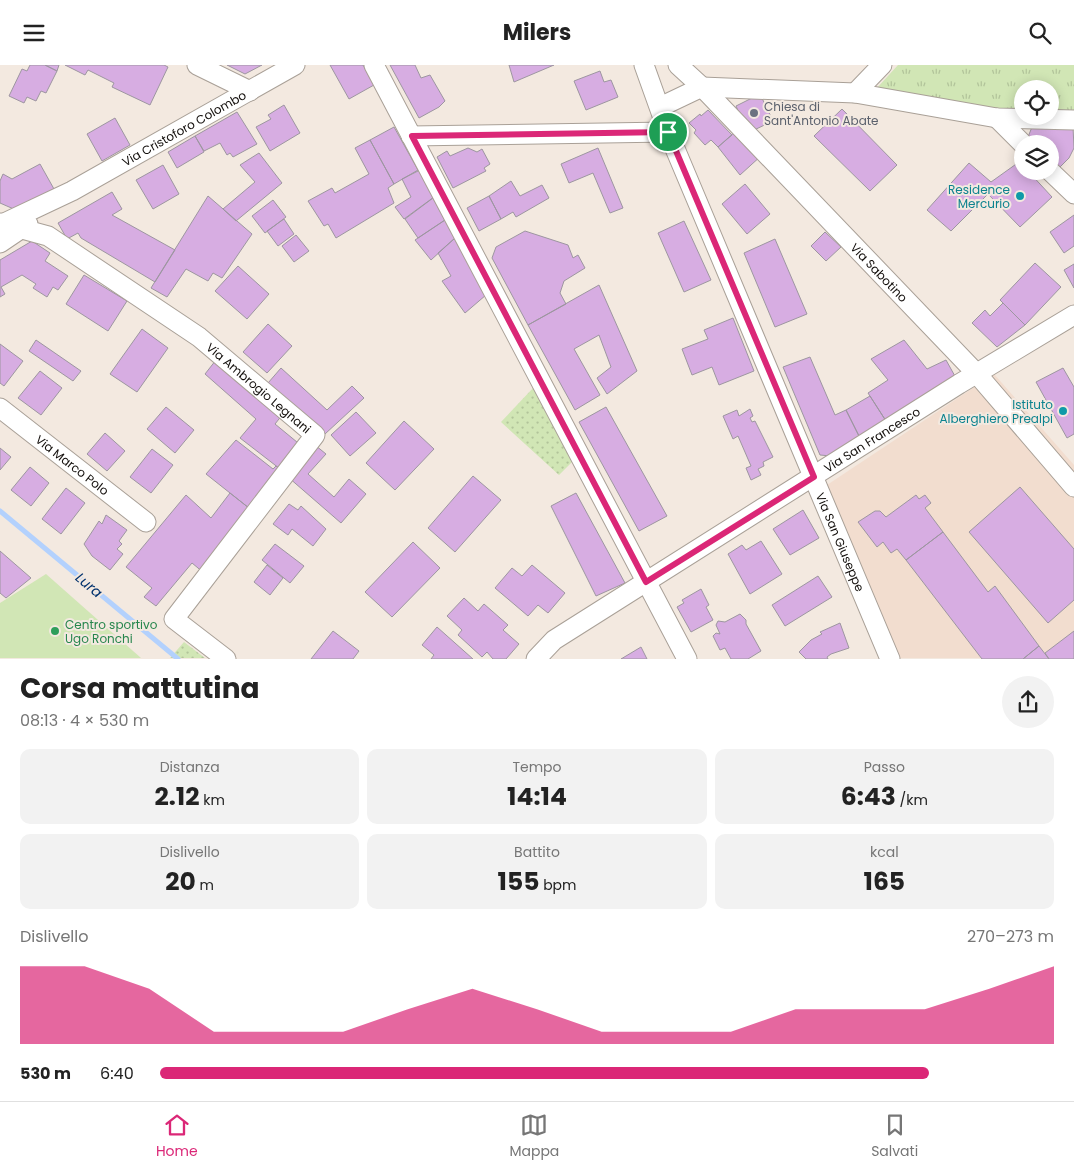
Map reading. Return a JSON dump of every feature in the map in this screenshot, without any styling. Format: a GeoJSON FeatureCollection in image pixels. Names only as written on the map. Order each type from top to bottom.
{"type":"FeatureCollection","features":[{"type":"Feature","properties":{"kind":"street"},"geometry":{"type":"LineString","coordinates":[[197,65],[250,91]]}},
{"type":"Feature","properties":{"kind":"street","name":"Via Cristoforo Colombo"},"geometry":{"type":"LineString","coordinates":[[0,225],[72,191],[295,65]]}},
{"type":"Feature","properties":{"kind":"street"},"geometry":{"type":"LineString","coordinates":[[374,65],[687,659]]}},
{"type":"Feature","properties":{"kind":"street","name":"Via San Giuseppe"},"geometry":{"type":"LineString","coordinates":[[644,65],[668,132],[890,659]]}},
{"type":"Feature","properties":{"kind":"street","name":"Via Sabotino"},"geometry":{"type":"LineString","coordinates":[[678,65],[702,87],[977,374],[1074,487]]}},
{"type":"Feature","properties":{"kind":"street"},"geometry":{"type":"LineString","coordinates":[[855,93],[882,65]]}},
{"type":"Feature","properties":{"kind":"street"},"geometry":{"type":"LineString","coordinates":[[660,107],[702,87],[855,93],[997,118],[1074,120]]}},
{"type":"Feature","properties":{"kind":"street"},"geometry":{"type":"LineString","coordinates":[[997,118],[1014,135]]}},
{"type":"Feature","properties":{"kind":"street"},"geometry":{"type":"LineString","coordinates":[[412,136],[668,132]]}},
{"type":"Feature","properties":{"kind":"street"},"geometry":{"type":"LineString","coordinates":[[1059,180],[1074,194]]}},
{"type":"Feature","properties":{"kind":"street","name":"Via Cristoforo Colombo"},"geometry":{"type":"LineString","coordinates":[[0,243],[72,191]]}},
{"type":"Feature","properties":{"kind":"street","name":"Via Ambrogio Legnani"},"geometry":{"type":"LineString","coordinates":[[0,225],[23,228],[48,236],[199,337],[315,435],[174,619],[226,659]]}},
{"type":"Feature","properties":{"kind":"street","name":"Via San Francesco"},"geometry":{"type":"LineString","coordinates":[[536,659],[554,640],[1074,315]]}},
{"type":"Feature","properties":{"kind":"street","name":"Via Marco Polo"},"geometry":{"type":"LineString","coordinates":[[0,408],[146,522]]}},
{"type":"Feature","properties":{"kind":"shaded area"},"geometry":{"type":"Polygon","coordinates":[[[994,374],[1074,465],[1074,658],[899,658],[827,485],[994,374]]]}},
{"type":"Feature","properties":{"kind":"green space"},"geometry":{"type":"Polygon","coordinates":[[[898,65],[1074,65],[1074,111],[1059,110],[1059,80],[1014,80],[1014,109],[996,108],[876,89],[898,65]]]}},
{"type":"Feature","properties":{"kind":"green space"},"geometry":{"type":"Polygon","coordinates":[[[534,387],[574,460],[559,475],[501,422],[534,387]]]}},
{"type":"Feature","properties":{"kind":"green space","name":"Centro sportivo Ugo Ronchi"},"geometry":{"type":"Polygon","coordinates":[[[46,574],[141,658],[0,658],[0,603],[46,574]]]}},
{"type":"Feature","properties":{"kind":"green space"},"geometry":{"type":"Polygon","coordinates":[[[184,642],[205,658],[170,658],[184,642]]]}},
{"type":"Feature","properties":{"kind":"building"},"geometry":{"type":"Polygon","coordinates":[[[30,65],[45,65],[57,71],[46,93],[41,91],[36,101],[27,97],[24,103],[9,96],[22,69],[27,71],[30,65]]]}},
{"type":"Feature","properties":{"kind":"building"},"geometry":{"type":"Polygon","coordinates":[[[45,65],[59,65],[57,71],[45,65]]]}},
{"type":"Feature","properties":{"kind":"building"},"geometry":{"type":"Polygon","coordinates":[[[65,65],[164,65],[168,67],[150,105],[112,87],[114,83],[88,70],[85,75],[65,65]]]}},
{"type":"Feature","properties":{"kind":"building"},"geometry":{"type":"Polygon","coordinates":[[[227,65],[262,65],[245,74],[227,65]]]}},
{"type":"Feature","properties":{"kind":"building"},"geometry":{"type":"Polygon","coordinates":[[[330,65],[363,65],[374,85],[349,99],[330,65]]]}},
{"type":"Feature","properties":{"kind":"building"},"geometry":{"type":"Polygon","coordinates":[[[390,65],[415,65],[421,78],[430,75],[445,101],[439,107],[419,118],[390,65]]]}},
{"type":"Feature","properties":{"kind":"building"},"geometry":{"type":"Polygon","coordinates":[[[509,65],[554,65],[514,82],[509,65]]]}},
{"type":"Feature","properties":{"kind":"building"},"geometry":{"type":"Polygon","coordinates":[[[600,71],[604,82],[611,80],[618,97],[586,110],[574,81],[600,71]]]}},
{"type":"Feature","properties":{"kind":"building","name":"Chiesa di Sant'Antonio Abate"},"geometry":{"type":"Polygon","coordinates":[[[760,94],[773,121],[752,131],[742,120],[736,106],[760,94]]]}},
{"type":"Feature","properties":{"kind":"building"},"geometry":{"type":"Polygon","coordinates":[[[284,105],[300,133],[270,151],[256,127],[271,119],[268,115],[284,105]]]}},
{"type":"Feature","properties":{"kind":"building"},"geometry":{"type":"Polygon","coordinates":[[[842,109],[897,165],[870,191],[814,136],[842,109]]]}},
{"type":"Feature","properties":{"kind":"building"},"geometry":{"type":"Polygon","coordinates":[[[708,110],[732,135],[718,147],[711,140],[705,145],[694,133],[696,130],[689,123],[708,110]]]}},
{"type":"Feature","properties":{"kind":"building"},"geometry":{"type":"Polygon","coordinates":[[[237,112],[257,144],[233,157],[230,153],[227,155],[220,143],[204,151],[195,136],[237,112]]]}},
{"type":"Feature","properties":{"kind":"building"},"geometry":{"type":"Polygon","coordinates":[[[115,118],[130,145],[102,161],[87,134],[115,118]]]}},
{"type":"Feature","properties":{"kind":"building"},"geometry":{"type":"Polygon","coordinates":[[[394,127],[418,170],[394,184],[370,140],[394,127]]]}},
{"type":"Feature","properties":{"kind":"building"},"geometry":{"type":"Polygon","coordinates":[[[1032,127],[1073,127],[1074,148],[1069,158],[1059,168],[1059,135],[1029,135],[1032,127]]]}},
{"type":"Feature","properties":{"kind":"building"},"geometry":{"type":"Polygon","coordinates":[[[737,130],[762,155],[740,175],[718,147],[737,130]]]}},
{"type":"Feature","properties":{"kind":"building"},"geometry":{"type":"Polygon","coordinates":[[[195,136],[204,152],[177,168],[168,152],[195,136]]]}},
{"type":"Feature","properties":{"kind":"building"},"geometry":{"type":"Polygon","coordinates":[[[370,140],[394,184],[388,188],[394,203],[336,238],[328,224],[324,226],[308,201],[332,188],[335,193],[369,174],[355,148],[370,140]]]}},
{"type":"Feature","properties":{"kind":"building"},"geometry":{"type":"Polygon","coordinates":[[[468,148],[477,152],[482,149],[490,164],[484,168],[486,171],[453,188],[437,157],[447,151],[450,156],[468,148]]]}},
{"type":"Feature","properties":{"kind":"building"},"geometry":{"type":"Polygon","coordinates":[[[598,148],[623,208],[610,213],[593,173],[569,183],[561,164],[598,148]]]}},
{"type":"Feature","properties":{"kind":"building"},"geometry":{"type":"Polygon","coordinates":[[[259,153],[282,183],[236,221],[223,209],[255,182],[240,165],[259,153]]]}},
{"type":"Feature","properties":{"kind":"building","name":"Residence Mercurio"},"geometry":{"type":"Polygon","coordinates":[[[969,163],[991,182],[1014,166],[1014,180],[1036,180],[1052,197],[1020,227],[988,194],[951,231],[927,210],[969,163]]]}},
{"type":"Feature","properties":{"kind":"building"},"geometry":{"type":"Polygon","coordinates":[[[40,164],[54,189],[16,210],[0,203],[0,181],[3,174],[12,179],[40,164]]]}},
{"type":"Feature","properties":{"kind":"building"},"geometry":{"type":"Polygon","coordinates":[[[163,165],[179,194],[153,209],[136,180],[163,165]]]}},
{"type":"Feature","properties":{"kind":"building"},"geometry":{"type":"Polygon","coordinates":[[[420,170],[434,197],[404,219],[395,207],[411,197],[402,179],[420,170]]]}},
{"type":"Feature","properties":{"kind":"building"},"geometry":{"type":"Polygon","coordinates":[[[511,181],[520,196],[542,185],[549,198],[516,217],[513,212],[501,219],[489,196],[511,181]]]}},
{"type":"Feature","properties":{"kind":"building"},"geometry":{"type":"Polygon","coordinates":[[[745,184],[770,214],[747,234],[722,204],[745,184]]]}},
{"type":"Feature","properties":{"kind":"building"},"geometry":{"type":"Polygon","coordinates":[[[112,192],[122,209],[112,215],[175,250],[155,282],[81,238],[78,233],[67,239],[58,223],[112,192]]]}},
{"type":"Feature","properties":{"kind":"building"},"geometry":{"type":"Polygon","coordinates":[[[208,196],[252,234],[222,278],[213,273],[208,281],[186,269],[167,297],[151,288],[208,196]]]}},
{"type":"Feature","properties":{"kind":"building"},"geometry":{"type":"Polygon","coordinates":[[[489,196],[501,219],[479,231],[467,208],[489,196]]]}},
{"type":"Feature","properties":{"kind":"building"},"geometry":{"type":"Polygon","coordinates":[[[433,198],[445,220],[418,238],[405,219],[433,198]]]}},
{"type":"Feature","properties":{"kind":"building"},"geometry":{"type":"Polygon","coordinates":[[[273,200],[286,217],[265,233],[252,216],[273,200]]]}},
{"type":"Feature","properties":{"kind":"building"},"geometry":{"type":"Polygon","coordinates":[[[1074,215],[1074,246],[1064,253],[1050,232],[1074,215]]]}},
{"type":"Feature","properties":{"kind":"building"},"geometry":{"type":"Polygon","coordinates":[[[284,219],[294,234],[278,246],[267,231],[284,219]]]}},
{"type":"Feature","properties":{"kind":"building"},"geometry":{"type":"Polygon","coordinates":[[[445,220],[455,238],[431,260],[415,240],[445,220]]]}},
{"type":"Feature","properties":{"kind":"building"},"geometry":{"type":"Polygon","coordinates":[[[684,221],[711,280],[684,292],[658,233],[684,221]]]}},
{"type":"Feature","properties":{"kind":"building"},"geometry":{"type":"Polygon","coordinates":[[[525,231],[568,245],[573,258],[578,255],[585,268],[564,281],[560,293],[566,304],[528,325],[492,258],[496,247],[525,231]]]}},
{"type":"Feature","properties":{"kind":"building"},"geometry":{"type":"Polygon","coordinates":[[[825,232],[841,247],[826,261],[811,246],[825,232]]]}},
{"type":"Feature","properties":{"kind":"building"},"geometry":{"type":"Polygon","coordinates":[[[296,235],[309,251],[294,262],[282,246],[296,235]]]}},
{"type":"Feature","properties":{"kind":"building"},"geometry":{"type":"Polygon","coordinates":[[[455,238],[486,295],[465,313],[442,281],[451,276],[438,253],[455,238]]]}},
{"type":"Feature","properties":{"kind":"building"},"geometry":{"type":"Polygon","coordinates":[[[775,239],[807,314],[775,327],[744,253],[775,239]]]}},
{"type":"Feature","properties":{"kind":"building"},"geometry":{"type":"Polygon","coordinates":[[[32,241],[50,253],[45,261],[68,276],[58,290],[53,287],[47,297],[33,288],[36,284],[22,275],[1,287],[5,294],[0,297],[0,260],[32,241]]]}},
{"type":"Feature","properties":{"kind":"building"},"geometry":{"type":"Polygon","coordinates":[[[1035,263],[1061,287],[1025,325],[1000,300],[1035,263]]]}},
{"type":"Feature","properties":{"kind":"building"},"geometry":{"type":"Polygon","coordinates":[[[1074,264],[1074,288],[1064,270],[1074,264]]]}},
{"type":"Feature","properties":{"kind":"building"},"geometry":{"type":"Polygon","coordinates":[[[238,266],[269,294],[247,319],[215,291],[238,266]]]}},
{"type":"Feature","properties":{"kind":"building"},"geometry":{"type":"Polygon","coordinates":[[[84,275],[127,301],[108,331],[66,304],[84,275]]]}},
{"type":"Feature","properties":{"kind":"building"},"geometry":{"type":"Polygon","coordinates":[[[599,285],[637,371],[607,394],[597,378],[611,367],[599,335],[574,349],[600,395],[575,410],[528,325],[599,285]]]}},
{"type":"Feature","properties":{"kind":"building"},"geometry":{"type":"Polygon","coordinates":[[[1003,303],[1025,325],[997,347],[972,323],[985,310],[990,316],[1003,303]]]}},
{"type":"Feature","properties":{"kind":"building"},"geometry":{"type":"Polygon","coordinates":[[[733,318],[754,371],[719,385],[712,367],[692,375],[682,349],[708,339],[704,330],[733,318]]]}},
{"type":"Feature","properties":{"kind":"building"},"geometry":{"type":"Polygon","coordinates":[[[268,324],[292,346],[267,373],[243,352],[268,324]]]}},
{"type":"Feature","properties":{"kind":"building"},"geometry":{"type":"Polygon","coordinates":[[[142,329],[168,348],[137,392],[110,374],[142,329]]]}},
{"type":"Feature","properties":{"kind":"building"},"geometry":{"type":"Polygon","coordinates":[[[36,340],[81,371],[73,381],[29,351],[36,340]]]}},
{"type":"Feature","properties":{"kind":"building"},"geometry":{"type":"Polygon","coordinates":[[[904,340],[927,369],[946,360],[956,378],[886,421],[868,393],[888,380],[871,359],[904,340]]]}},
{"type":"Feature","properties":{"kind":"building"},"geometry":{"type":"Polygon","coordinates":[[[0,344],[23,361],[4,386],[0,383],[0,344]]]}},
{"type":"Feature","properties":{"kind":"building"},"geometry":{"type":"Polygon","coordinates":[[[810,357],[835,415],[846,410],[860,438],[831,456],[820,455],[783,367],[810,357]]]}},
{"type":"Feature","properties":{"kind":"building"},"geometry":{"type":"Polygon","coordinates":[[[216,360],[283,414],[275,424],[303,447],[284,472],[240,438],[256,419],[205,374],[216,360]]]}},
{"type":"Feature","properties":{"kind":"building"},"geometry":{"type":"Polygon","coordinates":[[[281,368],[327,410],[352,386],[364,398],[325,434],[268,383],[281,368]]]}},
{"type":"Feature","properties":{"kind":"building","name":"Istituto Alberghiero Prealpi"},"geometry":{"type":"Polygon","coordinates":[[[1063,368],[1074,387],[1074,434],[1067,438],[1036,382],[1063,368]]]}},
{"type":"Feature","properties":{"kind":"building"},"geometry":{"type":"Polygon","coordinates":[[[40,371],[62,388],[41,415],[18,398],[40,371]]]}},
{"type":"Feature","properties":{"kind":"building"},"geometry":{"type":"Polygon","coordinates":[[[870,396],[886,421],[860,438],[846,410],[870,396]]]}},
{"type":"Feature","properties":{"kind":"building"},"geometry":{"type":"Polygon","coordinates":[[[166,407],[194,430],[175,453],[147,429],[166,407]]]}},
{"type":"Feature","properties":{"kind":"building"},"geometry":{"type":"Polygon","coordinates":[[[606,407],[667,516],[639,531],[579,422],[606,407]]]}},
{"type":"Feature","properties":{"kind":"building"},"geometry":{"type":"Polygon","coordinates":[[[750,409],[753,416],[750,418],[752,422],[755,421],[773,457],[763,462],[764,466],[758,469],[761,475],[751,480],[746,468],[751,466],[738,436],[733,439],[723,416],[737,410],[739,416],[750,409]]]}},
{"type":"Feature","properties":{"kind":"building"},"geometry":{"type":"Polygon","coordinates":[[[356,412],[376,433],[350,456],[331,435],[356,412]]]}},
{"type":"Feature","properties":{"kind":"building"},"geometry":{"type":"Polygon","coordinates":[[[404,421],[434,449],[395,490],[366,463],[404,421]]]}},
{"type":"Feature","properties":{"kind":"building"},"geometry":{"type":"Polygon","coordinates":[[[105,433],[125,451],[107,471],[87,454],[105,433]]]}},
{"type":"Feature","properties":{"kind":"building"},"geometry":{"type":"Polygon","coordinates":[[[236,440],[273,469],[276,466],[284,472],[254,512],[206,474],[236,440]]]}},
{"type":"Feature","properties":{"kind":"building"},"geometry":{"type":"Polygon","coordinates":[[[315,445],[326,454],[308,474],[334,497],[349,479],[366,494],[341,523],[288,477],[315,445]]]}},
{"type":"Feature","properties":{"kind":"building"},"geometry":{"type":"Polygon","coordinates":[[[0,448],[11,457],[0,470],[0,448]]]}},
{"type":"Feature","properties":{"kind":"building"},"geometry":{"type":"Polygon","coordinates":[[[152,449],[173,465],[151,493],[130,477],[152,449]]]}},
{"type":"Feature","properties":{"kind":"building"},"geometry":{"type":"Polygon","coordinates":[[[30,467],[49,483],[31,506],[11,490],[30,467]]]}},
{"type":"Feature","properties":{"kind":"building"},"geometry":{"type":"Polygon","coordinates":[[[473,476],[501,500],[455,552],[428,528],[473,476]]]}},
{"type":"Feature","properties":{"kind":"building"},"geometry":{"type":"Polygon","coordinates":[[[1020,487],[1074,549],[1074,600],[1048,623],[969,532],[1020,487]]]}},
{"type":"Feature","properties":{"kind":"building"},"geometry":{"type":"Polygon","coordinates":[[[66,488],[85,503],[61,534],[42,519],[66,488]]]}},
{"type":"Feature","properties":{"kind":"building"},"geometry":{"type":"Polygon","coordinates":[[[230,493],[254,512],[204,573],[192,563],[156,606],[144,597],[152,588],[126,567],[186,495],[211,518],[230,493]]]}},
{"type":"Feature","properties":{"kind":"building"},"geometry":{"type":"Polygon","coordinates":[[[576,493],[625,583],[596,596],[551,506],[576,493]]]}},
{"type":"Feature","properties":{"kind":"building"},"geometry":{"type":"Polygon","coordinates":[[[916,495],[919,499],[925,495],[931,503],[925,508],[943,532],[906,560],[897,549],[891,553],[883,542],[877,547],[858,522],[875,511],[880,511],[886,517],[916,495]]]}},
{"type":"Feature","properties":{"kind":"building"},"geometry":{"type":"Polygon","coordinates":[[[289,504],[298,510],[301,506],[326,529],[313,546],[292,529],[288,535],[273,524],[289,504]]]}},
{"type":"Feature","properties":{"kind":"building"},"geometry":{"type":"Polygon","coordinates":[[[803,510],[819,538],[790,555],[773,529],[803,510]]]}},
{"type":"Feature","properties":{"kind":"building"},"geometry":{"type":"Polygon","coordinates":[[[106,515],[127,530],[119,541],[122,544],[117,549],[123,554],[110,570],[92,556],[84,544],[99,521],[102,524],[106,515]]]}},
{"type":"Feature","properties":{"kind":"building"},"geometry":{"type":"Polygon","coordinates":[[[943,532],[988,592],[995,586],[1039,646],[1023,659],[982,659],[906,560],[943,532]]]}},
{"type":"Feature","properties":{"kind":"building"},"geometry":{"type":"Polygon","coordinates":[[[761,541],[782,574],[750,594],[728,554],[742,545],[746,550],[761,541]]]}},
{"type":"Feature","properties":{"kind":"building"},"geometry":{"type":"Polygon","coordinates":[[[413,542],[440,568],[392,617],[365,592],[413,542]]]}},
{"type":"Feature","properties":{"kind":"building"},"geometry":{"type":"Polygon","coordinates":[[[275,544],[304,566],[290,583],[262,560],[275,544]]]}},
{"type":"Feature","properties":{"kind":"building"},"geometry":{"type":"Polygon","coordinates":[[[0,551],[31,578],[6,598],[0,593],[0,551]]]}},
{"type":"Feature","properties":{"kind":"building"},"geometry":{"type":"Polygon","coordinates":[[[267,565],[283,578],[270,595],[254,582],[267,565]]]}},
{"type":"Feature","properties":{"kind":"building"},"geometry":{"type":"Polygon","coordinates":[[[532,565],[565,593],[548,613],[538,605],[528,616],[495,588],[512,568],[522,576],[532,565]]]}},
{"type":"Feature","properties":{"kind":"building"},"geometry":{"type":"Polygon","coordinates":[[[818,576],[832,597],[785,626],[772,605],[818,576]]]}},
{"type":"Feature","properties":{"kind":"building"},"geometry":{"type":"Polygon","coordinates":[[[701,589],[709,605],[706,607],[713,620],[691,632],[677,607],[684,603],[682,600],[701,589]]]}},
{"type":"Feature","properties":{"kind":"building"},"geometry":{"type":"Polygon","coordinates":[[[464,598],[478,611],[484,604],[508,625],[503,630],[519,644],[506,659],[493,659],[487,652],[482,657],[458,635],[462,630],[447,616],[464,598]]]}},
{"type":"Feature","properties":{"kind":"building"},"geometry":{"type":"Polygon","coordinates":[[[740,614],[746,620],[746,624],[761,651],[748,659],[731,659],[725,648],[720,650],[713,636],[716,633],[720,634],[716,625],[718,621],[725,622],[740,614]]]}},
{"type":"Feature","properties":{"kind":"building"},"geometry":{"type":"Polygon","coordinates":[[[840,623],[849,648],[831,654],[827,657],[828,659],[806,659],[799,652],[811,640],[822,634],[820,632],[840,623]]]}},
{"type":"Feature","properties":{"kind":"building"},"geometry":{"type":"Polygon","coordinates":[[[437,627],[473,659],[431,659],[434,655],[422,645],[437,627]]]}},
{"type":"Feature","properties":{"kind":"building"},"geometry":{"type":"Polygon","coordinates":[[[333,631],[359,651],[353,659],[311,659],[333,631]]]}},
{"type":"Feature","properties":{"kind":"building"},"geometry":{"type":"Polygon","coordinates":[[[1074,631],[1074,659],[1049,659],[1045,653],[1074,631]]]}},
{"type":"Feature","properties":{"kind":"building"},"geometry":{"type":"Polygon","coordinates":[[[1039,646],[1049,659],[1023,659],[1039,646]]]}},
{"type":"Feature","properties":{"kind":"building"},"geometry":{"type":"Polygon","coordinates":[[[641,647],[647,659],[621,659],[641,647]]]}},
{"type":"Feature","properties":{"kind":"waterway","name":"Lura"},"geometry":{"type":"LineString","coordinates":[[0,511],[178,659]]}},
{"type":"Feature","properties":{"kind":"place","name":"Chiesa di Sant'Antonio Abate"},"geometry":{"type":"Point","coordinates":[754,113]}},
{"type":"Feature","properties":{"kind":"place","name":"Residence Mercurio"},"geometry":{"type":"Point","coordinates":[1020,196]}},
{"type":"Feature","properties":{"kind":"place","name":"Istituto Alberghiero Prealpi"},"geometry":{"type":"Point","coordinates":[1063,411]}},
{"type":"Feature","properties":{"kind":"place","name":"Centro sportivo Ugo Ronchi"},"geometry":{"type":"Point","coordinates":[55,631]}},
{"type":"Feature","properties":{"kind":"route"},"geometry":{"type":"LineString","coordinates":[[668,132],[814,477],[646,582],[412,136],[668,132]]}}]}
